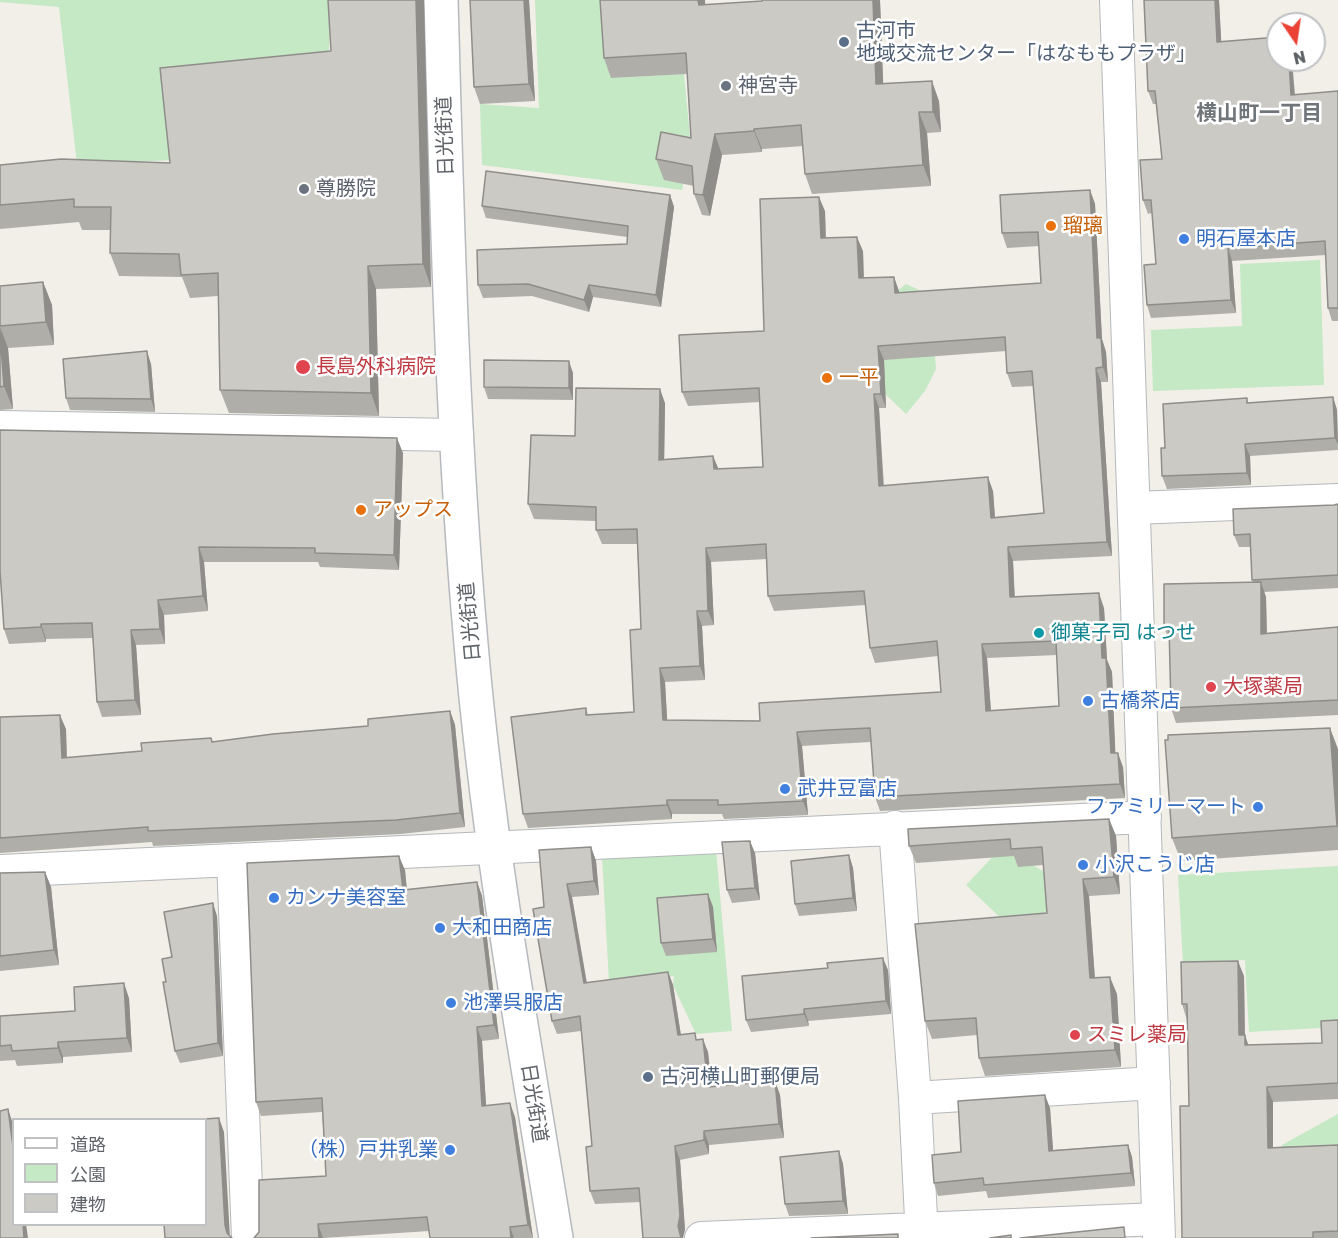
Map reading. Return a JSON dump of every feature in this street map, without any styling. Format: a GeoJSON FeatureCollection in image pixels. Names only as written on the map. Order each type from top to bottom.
{"type":"FeatureCollection","features":[{"type":"Feature","properties":{"kind":"main road","name":"日光街道"},"geometry":{"type":"LineString","coordinates":[[441,0],[457,435],[471,645],[495,847],[556,1238]]}},
{"type":"Feature","properties":{"kind":"street"},"geometry":{"type":"LineString","coordinates":[[701,1238],[1158,1229],[1116,0]]}},
{"type":"Feature","properties":{"kind":"street"},"geometry":{"type":"LineString","coordinates":[[0,427],[457,435]]}},
{"type":"Feature","properties":{"kind":"street"},"geometry":{"type":"LineString","coordinates":[[1134,508],[1338,500]]}},
{"type":"Feature","properties":{"kind":"street"},"geometry":{"type":"LineString","coordinates":[[1143,742],[1174,741]]}},
{"type":"Feature","properties":{"kind":"street"},"geometry":{"type":"LineString","coordinates":[[0,871],[894,827],[1145,817]]}},
{"type":"Feature","properties":{"kind":"street"},"geometry":{"type":"LineString","coordinates":[[894,827],[915,1098],[921,1233]]}},
{"type":"Feature","properties":{"kind":"street"},"geometry":{"type":"LineString","coordinates":[[233,860],[248,1238]]}},
{"type":"Feature","properties":{"kind":"street"},"geometry":{"type":"LineString","coordinates":[[915,1098],[1154,1083]]}},
{"type":"Feature","properties":{"kind":"green space"},"geometry":{"type":"Polygon","coordinates":[[[0,0],[331,0],[328,72],[200,159],[77,164],[59,7],[0,2],[0,0]]]}},
{"type":"Feature","properties":{"kind":"green space"},"geometry":{"type":"Polygon","coordinates":[[[535,0],[607,0],[611,78],[684,74],[691,147],[682,190],[482,165],[480,104],[539,108],[535,0]]]}},
{"type":"Feature","properties":{"kind":"green space"},"geometry":{"type":"Polygon","coordinates":[[[1320,260],[1324,385],[1153,391],[1151,330],[1242,326],[1240,264],[1320,260]]]}},
{"type":"Feature","properties":{"kind":"green space"},"geometry":{"type":"Polygon","coordinates":[[[906,284],[930,295],[936,369],[925,391],[906,414],[880,389],[879,373],[891,296],[906,284]]]}},
{"type":"Feature","properties":{"kind":"green space"},"geometry":{"type":"Polygon","coordinates":[[[1001,848],[1065,883],[1056,930],[1008,925],[966,885],[1001,848]]]}},
{"type":"Feature","properties":{"kind":"green space"},"geometry":{"type":"Polygon","coordinates":[[[716,850],[732,1031],[696,1034],[673,985],[674,976],[609,982],[602,855],[716,850]]]}},
{"type":"Feature","properties":{"kind":"green space"},"geometry":{"type":"Polygon","coordinates":[[[1338,866],[1338,1027],[1249,1032],[1245,960],[1183,963],[1178,875],[1338,866]]]}},
{"type":"Feature","properties":{"kind":"green space"},"geometry":{"type":"Polygon","coordinates":[[[1338,1114],[1338,1170],[1276,1177],[1282,1145],[1338,1114]]]}},
{"type":"Feature","properties":{"kind":"building","name":"尊勝院"},"geometry":{"type":"Polygon","coordinates":[[[328,0],[416,0],[423,264],[368,266],[371,393],[220,390],[218,273],[181,275],[179,254],[110,253],[111,207],[74,207],[74,199],[0,205],[0,165],[61,159],[170,163],[160,68],[331,51],[328,0]]]}},
{"type":"Feature","properties":{"kind":"building"},"geometry":{"type":"Polygon","coordinates":[[[470,0],[524,0],[529,84],[474,87],[470,0]]]}},
{"type":"Feature","properties":{"kind":"building"},"geometry":{"type":"Polygon","coordinates":[[[600,0],[698,0],[699,5],[762,0],[873,0],[876,84],[932,81],[933,112],[919,112],[923,165],[805,174],[801,125],[754,129],[754,131],[715,134],[703,195],[694,194],[692,166],[656,159],[661,132],[691,138],[686,53],[604,58],[600,0]]]}},
{"type":"Feature","properties":{"kind":"building"},"geometry":{"type":"Polygon","coordinates":[[[1144,0],[1215,0],[1217,42],[1266,38],[1266,72],[1290,72],[1291,95],[1338,91],[1338,308],[1328,308],[1325,241],[1228,248],[1231,300],[1147,305],[1144,265],[1156,264],[1151,200],[1143,200],[1140,160],[1162,159],[1155,91],[1148,91],[1144,0]]]}},
{"type":"Feature","properties":{"kind":"building"},"geometry":{"type":"Polygon","coordinates":[[[486,171],[670,195],[656,295],[589,285],[584,300],[528,284],[478,285],[477,250],[627,244],[628,226],[482,206],[486,171]]]}},
{"type":"Feature","properties":{"kind":"building"},"geometry":{"type":"Polygon","coordinates":[[[1090,190],[1097,338],[1101,338],[1103,367],[1096,368],[1107,542],[1008,547],[1010,597],[1099,593],[1102,658],[1106,658],[1111,753],[1118,753],[1120,784],[875,797],[870,728],[828,730],[797,732],[803,801],[718,805],[718,800],[667,800],[667,805],[523,814],[511,717],[586,708],[586,715],[634,712],[630,630],[641,629],[637,529],[596,530],[596,507],[528,504],[531,435],[575,436],[576,388],[660,389],[659,460],[713,456],[714,469],[763,467],[759,388],[682,392],[679,335],[764,331],[760,199],[819,197],[821,238],[857,237],[859,278],[894,277],[895,293],[1041,283],[1038,232],[1002,233],[1000,195],[1090,190]],[[1005,337],[878,346],[881,394],[874,394],[879,486],[988,477],[991,518],[1044,513],[1032,371],[1007,373],[1005,337]],[[766,544],[706,548],[708,611],[697,611],[700,666],[660,668],[663,720],[760,721],[759,703],[941,692],[937,641],[870,648],[864,591],[768,596],[766,544]],[[1056,641],[982,644],[986,711],[1059,706],[1056,641]]]}},
{"type":"Feature","properties":{"kind":"building"},"geometry":{"type":"Polygon","coordinates":[[[43,282],[46,322],[0,326],[0,286],[43,282]]]}},
{"type":"Feature","properties":{"kind":"building"},"geometry":{"type":"Polygon","coordinates":[[[0,333],[4,386],[0,387],[0,333]]]}},
{"type":"Feature","properties":{"kind":"building"},"geometry":{"type":"Polygon","coordinates":[[[147,351],[151,399],[66,398],[63,359],[147,351]]]}},
{"type":"Feature","properties":{"kind":"building"},"geometry":{"type":"Polygon","coordinates":[[[484,360],[569,361],[569,388],[484,387],[484,360]]]}},
{"type":"Feature","properties":{"kind":"building"},"geometry":{"type":"Polygon","coordinates":[[[1333,397],[1335,438],[1245,444],[1247,473],[1162,476],[1161,448],[1165,448],[1163,404],[1247,398],[1247,403],[1333,397]]]}},
{"type":"Feature","properties":{"kind":"building"},"geometry":{"type":"Polygon","coordinates":[[[0,430],[397,438],[394,555],[315,553],[315,548],[199,547],[203,596],[158,600],[160,629],[131,630],[135,700],[97,702],[92,623],[41,624],[41,627],[4,629],[0,571],[0,430]]]}},
{"type":"Feature","properties":{"kind":"building"},"geometry":{"type":"Polygon","coordinates":[[[1338,504],[1338,575],[1252,580],[1250,534],[1234,535],[1233,509],[1338,504]]]}},
{"type":"Feature","properties":{"kind":"building"},"geometry":{"type":"Polygon","coordinates":[[[1261,582],[1261,634],[1338,627],[1338,700],[1171,708],[1169,626],[1164,627],[1164,584],[1261,582]]]}},
{"type":"Feature","properties":{"kind":"building"},"geometry":{"type":"Polygon","coordinates":[[[450,711],[460,813],[396,820],[148,831],[148,827],[0,838],[0,717],[60,715],[62,758],[142,751],[141,743],[211,738],[212,742],[368,726],[368,719],[450,711]]]}},
{"type":"Feature","properties":{"kind":"building","name":"ファミリーマート"},"geometry":{"type":"Polygon","coordinates":[[[1330,728],[1337,826],[1172,838],[1165,740],[1168,740],[1168,735],[1330,728]]]}},
{"type":"Feature","properties":{"kind":"building"},"geometry":{"type":"Polygon","coordinates":[[[1109,819],[1114,877],[1083,879],[1090,978],[1110,977],[1115,1050],[979,1058],[976,1018],[925,1021],[915,924],[1047,913],[1042,847],[1011,849],[1010,839],[909,846],[908,829],[1109,819]]]}},
{"type":"Feature","properties":{"kind":"building"},"geometry":{"type":"Polygon","coordinates":[[[750,841],[755,888],[727,890],[722,842],[750,841]]]}},
{"type":"Feature","properties":{"kind":"building"},"geometry":{"type":"Polygon","coordinates":[[[591,847],[594,881],[567,884],[584,983],[668,972],[678,1035],[695,1033],[696,1040],[703,1039],[708,1087],[775,1081],[779,1124],[704,1131],[704,1140],[675,1146],[680,1216],[678,1226],[681,1238],[643,1238],[639,1188],[590,1191],[586,1147],[592,1146],[580,1016],[552,1021],[533,909],[544,907],[539,850],[591,847]]]}},
{"type":"Feature","properties":{"kind":"building"},"geometry":{"type":"Polygon","coordinates":[[[849,855],[853,898],[795,904],[791,861],[849,855]]]}},
{"type":"Feature","properties":{"kind":"building"},"geometry":{"type":"Polygon","coordinates":[[[399,856],[403,890],[477,882],[494,1025],[477,1027],[482,1106],[510,1103],[528,1225],[510,1227],[511,1238],[430,1238],[427,1217],[318,1224],[319,1238],[254,1238],[259,1232],[259,1180],[326,1176],[322,1098],[256,1102],[247,863],[399,856]]]}},
{"type":"Feature","properties":{"kind":"building"},"geometry":{"type":"Polygon","coordinates":[[[45,872],[54,950],[0,956],[0,873],[45,872]]]}},
{"type":"Feature","properties":{"kind":"building"},"geometry":{"type":"Polygon","coordinates":[[[708,894],[713,939],[661,943],[657,898],[708,894]]]}},
{"type":"Feature","properties":{"kind":"building"},"geometry":{"type":"Polygon","coordinates":[[[213,903],[218,1043],[175,1051],[163,982],[166,982],[162,959],[172,957],[164,912],[213,903]]]}},
{"type":"Feature","properties":{"kind":"building"},"geometry":{"type":"Polygon","coordinates":[[[883,958],[886,1001],[804,1009],[804,1014],[746,1020],[742,976],[828,968],[827,963],[883,958]]]}},
{"type":"Feature","properties":{"kind":"building"},"geometry":{"type":"Polygon","coordinates":[[[1238,961],[1239,1035],[1245,1035],[1245,1045],[1322,1043],[1321,1021],[1338,1020],[1338,1083],[1267,1087],[1268,1148],[1338,1145],[1338,1231],[1313,1232],[1313,1238],[1182,1238],[1180,1106],[1189,1106],[1187,1004],[1182,1004],[1181,962],[1238,961]]]}},
{"type":"Feature","properties":{"kind":"building"},"geometry":{"type":"Polygon","coordinates":[[[124,983],[127,1038],[58,1042],[58,1048],[12,1051],[11,1045],[0,1046],[0,1016],[75,1011],[74,987],[124,983]]]}},
{"type":"Feature","properties":{"kind":"building"},"geometry":{"type":"Polygon","coordinates":[[[1045,1095],[1049,1151],[1128,1145],[1131,1173],[984,1185],[983,1178],[934,1183],[932,1155],[961,1152],[958,1101],[1045,1095]]]}},
{"type":"Feature","properties":{"kind":"building"},"geometry":{"type":"Polygon","coordinates":[[[8,1109],[12,1139],[12,1226],[23,1226],[24,1238],[0,1238],[0,1111],[8,1109]]]}},
{"type":"Feature","properties":{"kind":"building"},"geometry":{"type":"Polygon","coordinates":[[[219,1118],[225,1225],[227,1233],[232,1238],[165,1238],[164,1226],[207,1226],[207,1119],[219,1118]]]}},
{"type":"Feature","properties":{"kind":"building"},"geometry":{"type":"Polygon","coordinates":[[[839,1151],[843,1201],[785,1204],[780,1157],[839,1151]]]}},
{"type":"Feature","properties":{"kind":"building"},"geometry":{"type":"Polygon","coordinates":[[[1124,1227],[1125,1238],[1020,1238],[1124,1227]]]}},
{"type":"Feature","properties":{"kind":"building"},"geometry":{"type":"Polygon","coordinates":[[[898,1234],[898,1238],[811,1238],[898,1234]]]}},
{"type":"Feature","properties":{"kind":"building"},"geometry":{"type":"Polygon","coordinates":[[[1011,1235],[1011,1238],[990,1238],[1011,1235]]]}},
{"type":"Feature","properties":{"kind":"place","name":"古河市 地域交流センター「はなももプラザ」"},"geometry":{"type":"Point","coordinates":[844,42]}},
{"type":"Feature","properties":{"kind":"place","name":"神宮寺"},"geometry":{"type":"Point","coordinates":[726,86]}},
{"type":"Feature","properties":{"kind":"place","name":"尊勝院"},"geometry":{"type":"Point","coordinates":[304,189]}},
{"type":"Feature","properties":{"kind":"place","name":"瑠璃"},"geometry":{"type":"Point","coordinates":[1051,226]}},
{"type":"Feature","properties":{"kind":"place","name":"明石屋本店"},"geometry":{"type":"Point","coordinates":[1184,239]}},
{"type":"Feature","properties":{"kind":"place","name":"長島外科病院"},"geometry":{"type":"Point","coordinates":[303,367]}},
{"type":"Feature","properties":{"kind":"place","name":"一平"},"geometry":{"type":"Point","coordinates":[827,378]}},
{"type":"Feature","properties":{"kind":"place","name":"アップス"},"geometry":{"type":"Point","coordinates":[361,510]}},
{"type":"Feature","properties":{"kind":"place","name":"御菓子司 はつせ"},"geometry":{"type":"Point","coordinates":[1039,633]}},
{"type":"Feature","properties":{"kind":"place","name":"大塚薬局"},"geometry":{"type":"Point","coordinates":[1211,687]}},
{"type":"Feature","properties":{"kind":"place","name":"古橋茶店"},"geometry":{"type":"Point","coordinates":[1088,701]}},
{"type":"Feature","properties":{"kind":"place","name":"武井豆富店"},"geometry":{"type":"Point","coordinates":[785,789]}},
{"type":"Feature","properties":{"kind":"place","name":"ファミリーマート"},"geometry":{"type":"Point","coordinates":[1258,807]}},
{"type":"Feature","properties":{"kind":"place","name":"小沢こうじ店"},"geometry":{"type":"Point","coordinates":[1083,865]}},
{"type":"Feature","properties":{"kind":"place","name":"カンナ美容室"},"geometry":{"type":"Point","coordinates":[274,898]}},
{"type":"Feature","properties":{"kind":"place","name":"大和田商店"},"geometry":{"type":"Point","coordinates":[440,928]}},
{"type":"Feature","properties":{"kind":"place","name":"池澤呉服店"},"geometry":{"type":"Point","coordinates":[451,1003]}},
{"type":"Feature","properties":{"kind":"place","name":"スミレ薬局"},"geometry":{"type":"Point","coordinates":[1075,1035]}},
{"type":"Feature","properties":{"kind":"place","name":"古河横山町郵便局"},"geometry":{"type":"Point","coordinates":[648,1077]}},
{"type":"Feature","properties":{"kind":"place","name":"（株）戸井乳業"},"geometry":{"type":"Point","coordinates":[450,1150]}},
{"type":"Feature","properties":{"kind":"district","name":"横山町一丁目"},"geometry":{"type":"Point","coordinates":[1259,113]}}]}
